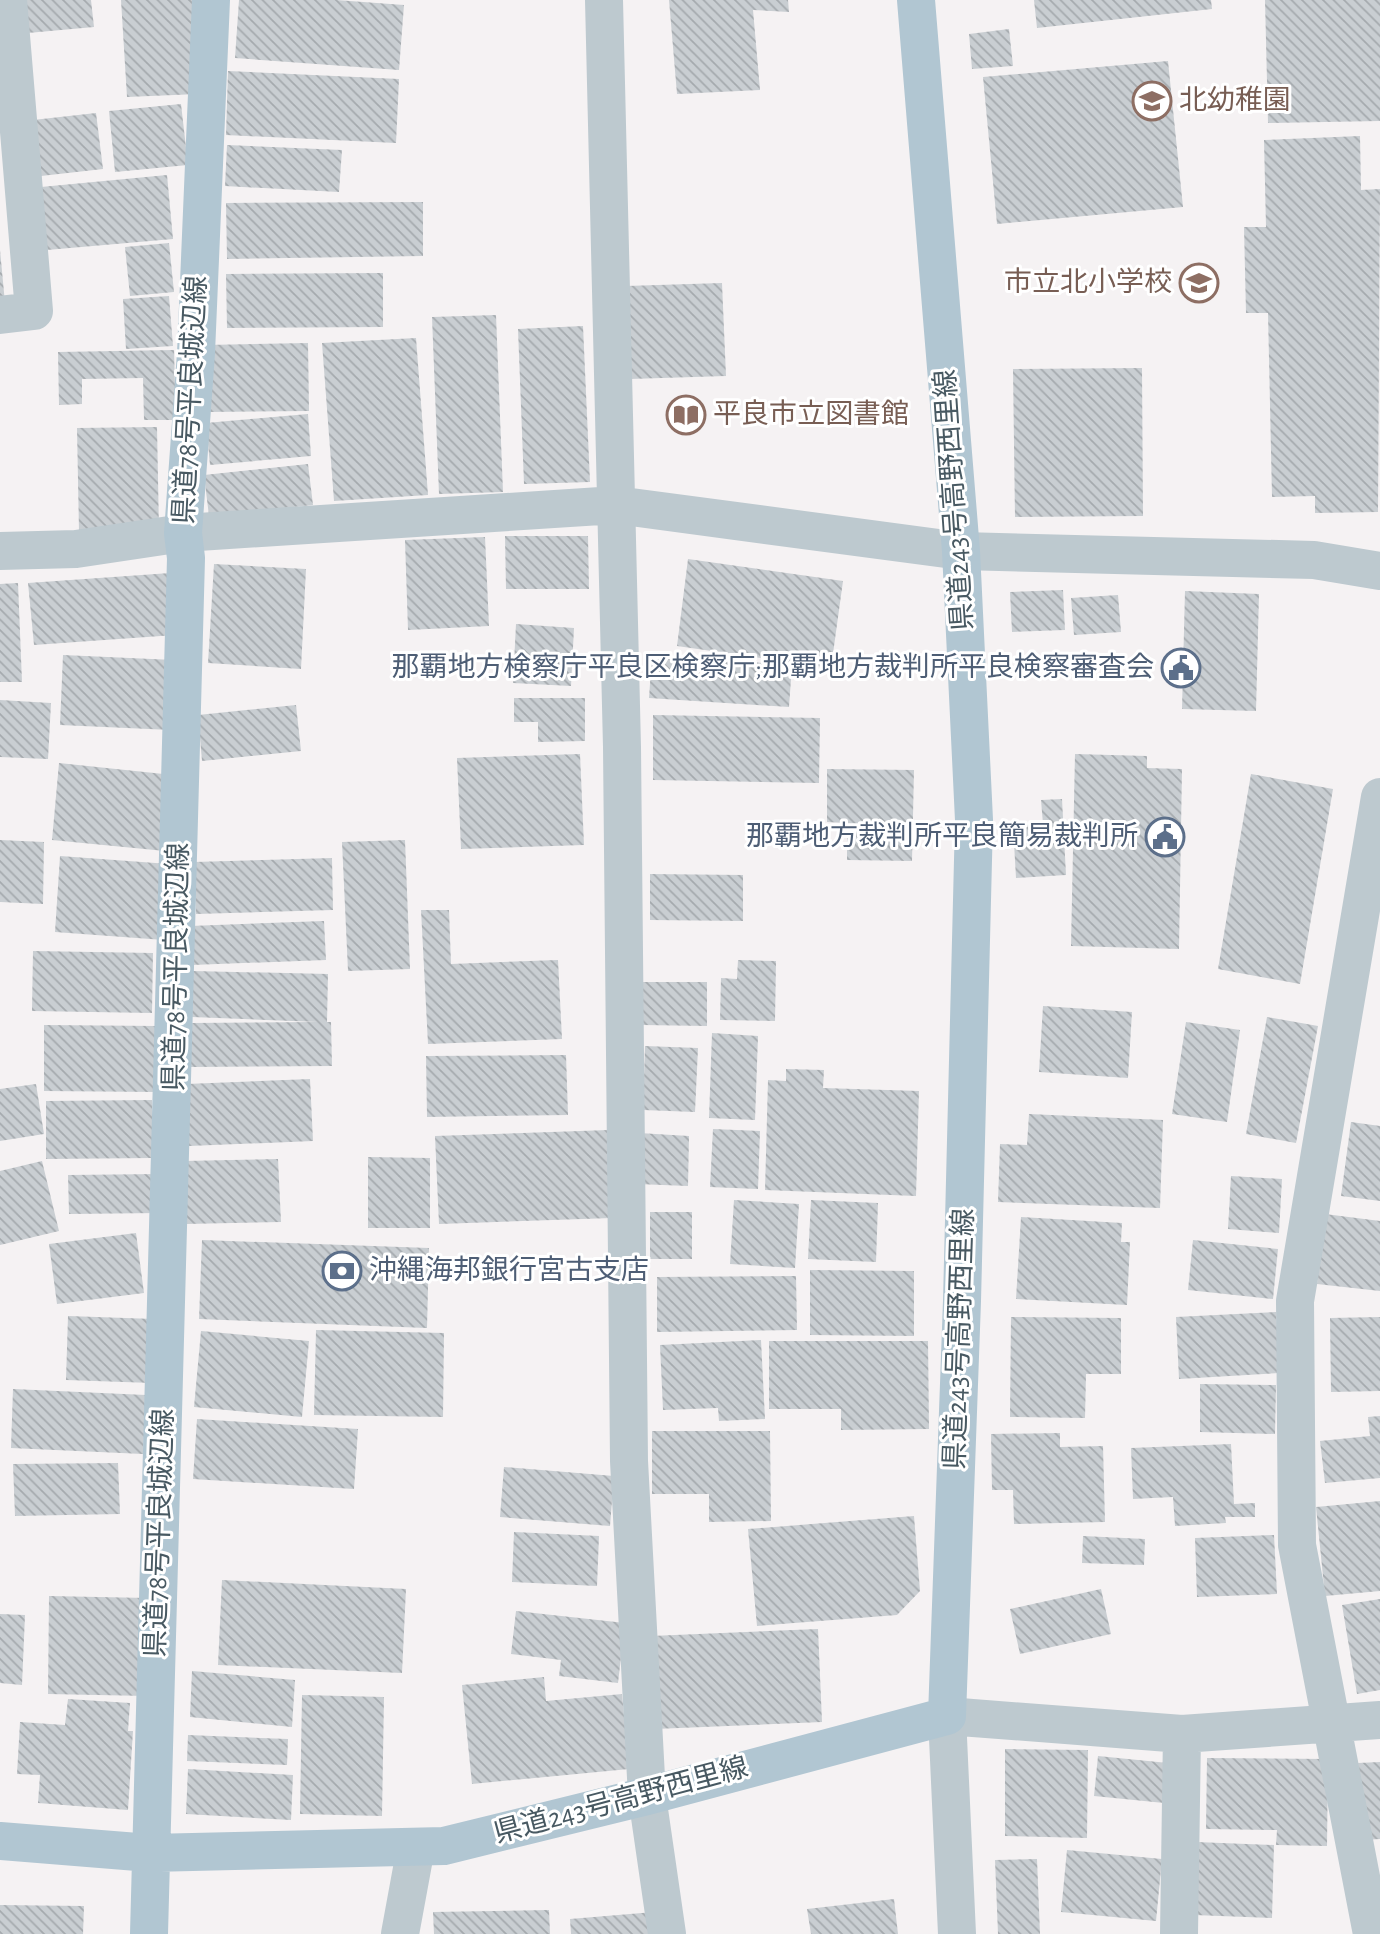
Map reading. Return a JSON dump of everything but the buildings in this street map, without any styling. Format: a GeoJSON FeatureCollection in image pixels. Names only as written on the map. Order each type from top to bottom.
{"type":"FeatureCollection","features":[{"type":"Feature","properties":{"kind":"main road","name":"県道78号平良城辺線"},"geometry":{"type":"LineString","coordinates":[[149,1934],[172,1156],[186,558],[183,533],[196,353],[211,0]]}},
{"type":"Feature","properties":{"kind":"main road","name":"県道243号高野西里線"},"geometry":{"type":"LineString","coordinates":[[0,1841],[150,1853],[444,1846],[647,1796],[947,1716],[962,1301],[974,820],[961,551],[916,0]]}},
{"type":"Feature","properties":{"kind":"street"},"geometry":{"type":"LineString","coordinates":[[0,315],[34,311],[8,0]]}},
{"type":"Feature","properties":{"kind":"street"},"geometry":{"type":"LineString","coordinates":[[604,0],[622,747],[629,1461],[647,1796],[667,1934]]}},
{"type":"Feature","properties":{"kind":"street"},"geometry":{"type":"LineString","coordinates":[[0,551],[76,549],[183,533],[616,505],[961,551],[1314,560],[1380,570]]}},
{"type":"Feature","properties":{"kind":"street"},"geometry":{"type":"LineString","coordinates":[[1372,1934],[1297,1545],[1295,1301],[1380,797]]}},
{"type":"Feature","properties":{"kind":"street"},"geometry":{"type":"LineString","coordinates":[[957,1934],[947,1716],[1182,1734],[1380,1720]]}},
{"type":"Feature","properties":{"kind":"street"},"geometry":{"type":"LineString","coordinates":[[1179,1934],[1182,1734]]}},
{"type":"Feature","properties":{"kind":"street"},"geometry":{"type":"LineString","coordinates":[[401,1934],[416,1847]]}},
{"type":"Feature","properties":{"kind":"place","name":"北幼稚園"},"geometry":{"type":"Point","coordinates":[1152,101]}},
{"type":"Feature","properties":{"kind":"place","name":"市立北小学校"},"geometry":{"type":"Point","coordinates":[1199,283]}},
{"type":"Feature","properties":{"kind":"place","name":"平良市立図書館"},"geometry":{"type":"Point","coordinates":[686,415]}},
{"type":"Feature","properties":{"kind":"place","name":"那覇地方検察庁平良区検察庁;那覇地方裁判所平良検察審査会"},"geometry":{"type":"Point","coordinates":[1181,668]}},
{"type":"Feature","properties":{"kind":"place","name":"那覇地方裁判所平良簡易裁判所"},"geometry":{"type":"Point","coordinates":[1165,837]}},
{"type":"Feature","properties":{"kind":"place","name":"沖縄海邦銀行宮古支店"},"geometry":{"type":"Point","coordinates":[342,1271]}}]}
